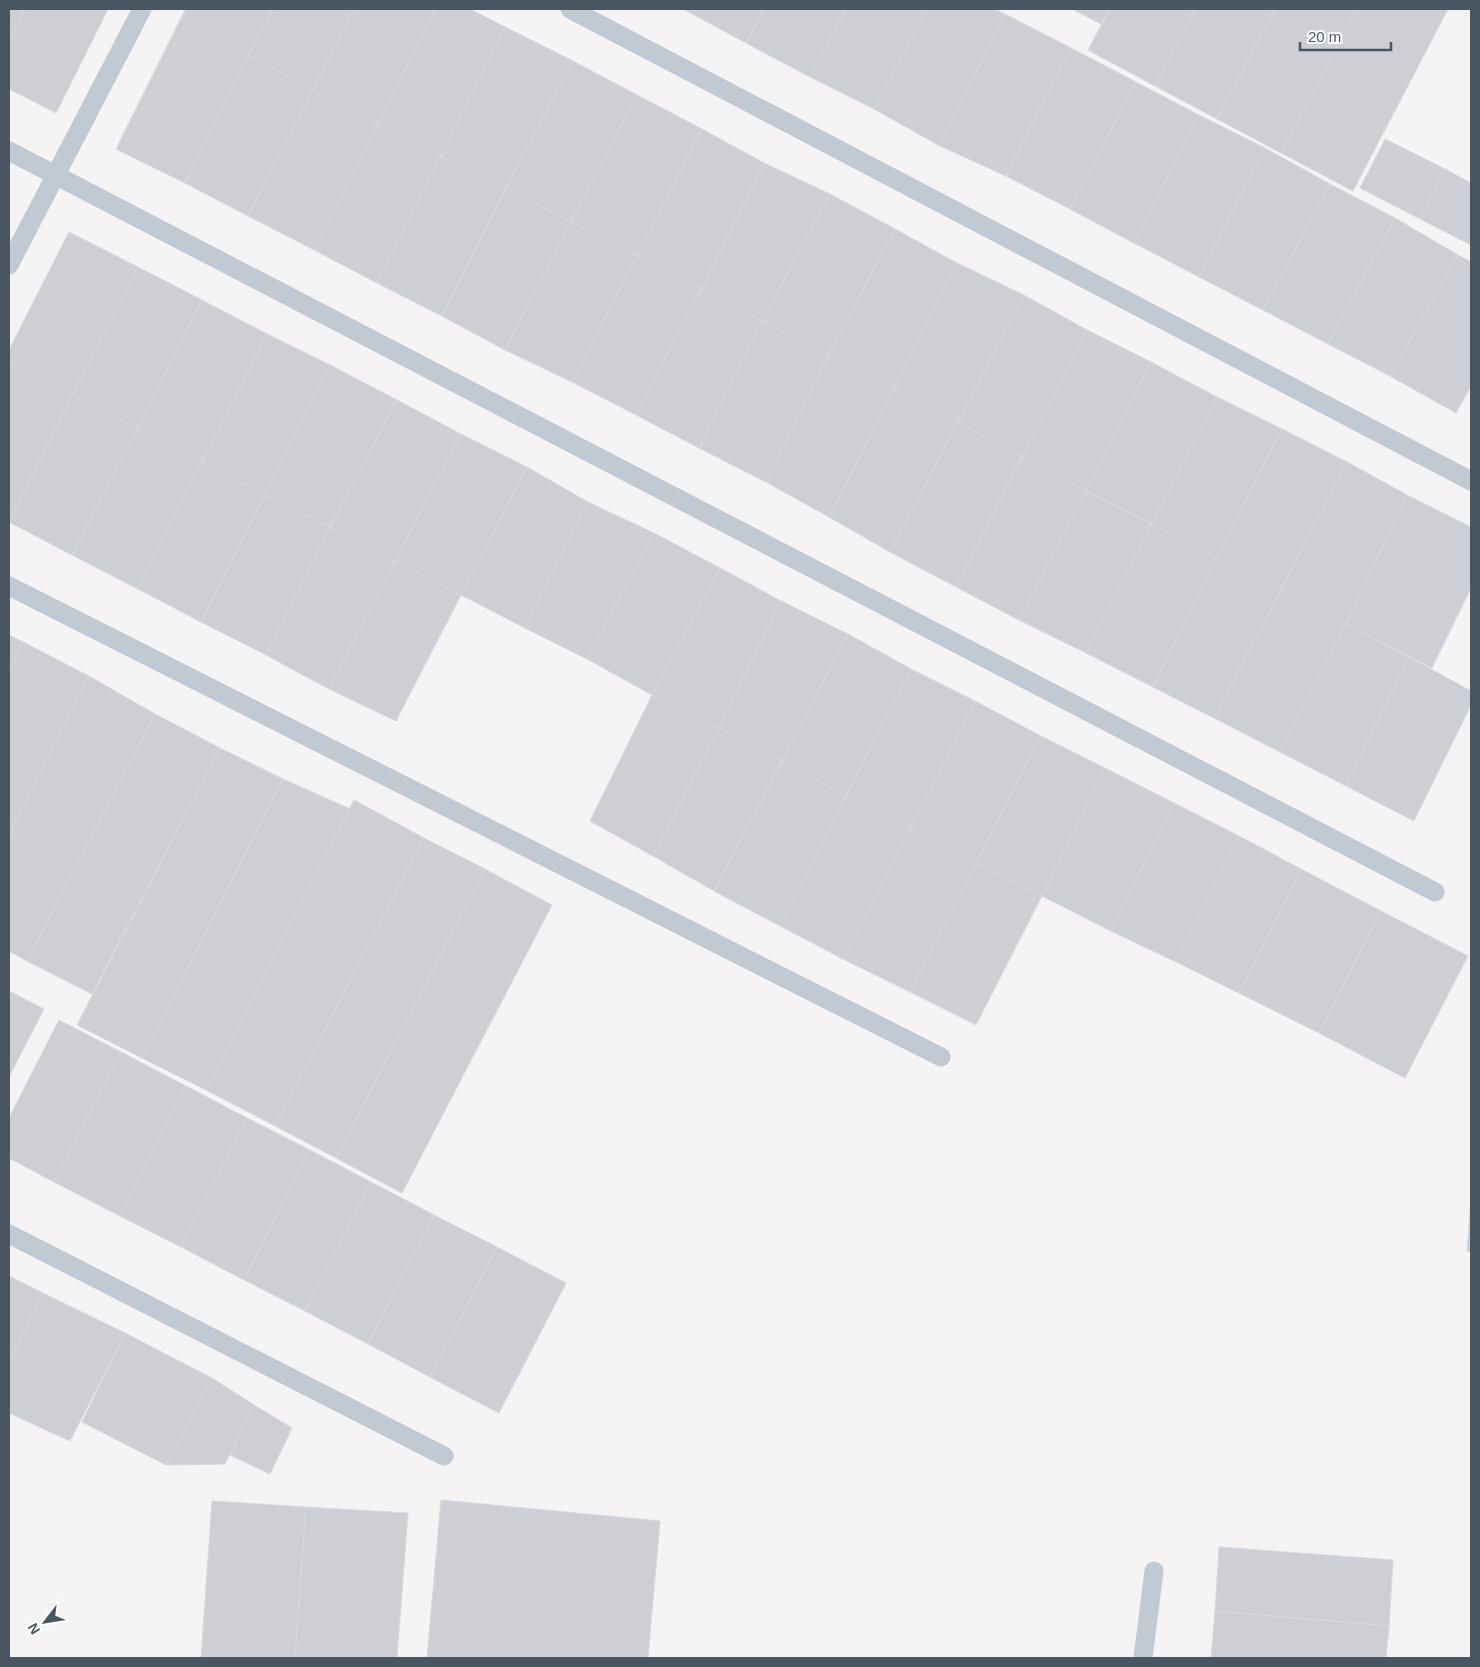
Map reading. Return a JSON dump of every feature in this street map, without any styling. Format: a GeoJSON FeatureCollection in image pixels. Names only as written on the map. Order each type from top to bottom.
{"type":"FeatureCollection","features":[{"type":"Feature","properties":{"kind":"lane"},"geometry":{"type":"LineString","coordinates":[[9,265],[142,9]]}},
{"type":"Feature","properties":{"kind":"lane"},"geometry":{"type":"LineString","coordinates":[[570,9],[1471,481]]}},
{"type":"Feature","properties":{"kind":"lane"},"geometry":{"type":"LineString","coordinates":[[9,150],[1434,892]]}},
{"type":"Feature","properties":{"kind":"lane"},"geometry":{"type":"LineString","coordinates":[[9,586],[941,1057]]}},
{"type":"Feature","properties":{"kind":"lane"},"geometry":{"type":"LineString","coordinates":[[9,1234],[444,1456]]}},
{"type":"Feature","properties":{"kind":"lane"},"geometry":{"type":"LineString","coordinates":[[1143,1658],[1154,1570]]}},
{"type":"Feature","properties":{"kind":"building"},"geometry":{"type":"Polygon","coordinates":[[[9,9],[25,9],[9,42],[9,9]]]}},
{"type":"Feature","properties":{"kind":"building"},"geometry":{"type":"Polygon","coordinates":[[[25,9],[108,9],[56,113],[9,89],[9,42],[25,9]]]}},
{"type":"Feature","properties":{"kind":"building"},"geometry":{"type":"Polygon","coordinates":[[[186,9],[273,9],[249,55],[180,20],[186,9]]]}},
{"type":"Feature","properties":{"kind":"building"},"geometry":{"type":"Polygon","coordinates":[[[273,9],[354,9],[313,90],[249,55],[273,9]]]}},
{"type":"Feature","properties":{"kind":"building"},"geometry":{"type":"Polygon","coordinates":[[[354,9],[436,9],[378,123],[313,90],[354,9]]]}},
{"type":"Feature","properties":{"kind":"building"},"geometry":{"type":"Polygon","coordinates":[[[436,9],[470,9],[505,27],[441,156],[378,123],[436,9]]]}},
{"type":"Feature","properties":{"kind":"building"},"geometry":{"type":"Polygon","coordinates":[[[683,9],[764,9],[746,43],[683,9]]]}},
{"type":"Feature","properties":{"kind":"building"},"geometry":{"type":"Polygon","coordinates":[[[764,9],[846,9],[810,77],[746,43],[764,9]]]}},
{"type":"Feature","properties":{"kind":"building"},"geometry":{"type":"Polygon","coordinates":[[[846,9],[927,9],[874,109],[810,77],[846,9]]]}},
{"type":"Feature","properties":{"kind":"building"},"geometry":{"type":"Polygon","coordinates":[[[927,9],[994,9],[1005,14],[940,146],[874,109],[927,9]]]}},
{"type":"Feature","properties":{"kind":"building"},"geometry":{"type":"Polygon","coordinates":[[[1072,9],[1109,9],[1101,24],[1072,9]]]}},
{"type":"Feature","properties":{"kind":"building"},"geometry":{"type":"Polygon","coordinates":[[[1110,9],[1195,9],[1155,86],[1088,50],[1110,9]]]}},
{"type":"Feature","properties":{"kind":"building"},"geometry":{"type":"Polygon","coordinates":[[[1195,9],[1275,9],[1217,119],[1155,86],[1195,9]]]}},
{"type":"Feature","properties":{"kind":"building"},"geometry":{"type":"Polygon","coordinates":[[[1275,9],[1357,9],[1281,153],[1217,119],[1275,9]]]}},
{"type":"Feature","properties":{"kind":"building"},"geometry":{"type":"Polygon","coordinates":[[[1357,9],[1448,9],[1353,191],[1281,153],[1357,9]]]}},
{"type":"Feature","properties":{"kind":"building"},"geometry":{"type":"Polygon","coordinates":[[[1005,14],[1071,48],[1006,176],[940,146],[1005,14]]]}},
{"type":"Feature","properties":{"kind":"building"},"geometry":{"type":"Polygon","coordinates":[[[180,20],[249,55],[185,183],[116,149],[180,20]]]}},
{"type":"Feature","properties":{"kind":"building"},"geometry":{"type":"Polygon","coordinates":[[[505,27],[573,61],[506,188],[441,156],[505,27]]]}},
{"type":"Feature","properties":{"kind":"building"},"geometry":{"type":"Polygon","coordinates":[[[1071,48],[1136,82],[1070,209],[1006,176],[1071,48]]]}},
{"type":"Feature","properties":{"kind":"building"},"geometry":{"type":"Polygon","coordinates":[[[249,55],[313,90],[248,216],[185,183],[249,55]]]}},
{"type":"Feature","properties":{"kind":"building"},"geometry":{"type":"Polygon","coordinates":[[[573,61],[637,95],[571,222],[506,188],[573,61]]]}},
{"type":"Feature","properties":{"kind":"building"},"geometry":{"type":"Polygon","coordinates":[[[1136,82],[1199,115],[1134,243],[1070,209],[1136,82]]]}},
{"type":"Feature","properties":{"kind":"building"},"geometry":{"type":"Polygon","coordinates":[[[313,90],[378,123],[314,250],[248,216],[313,90]]]}},
{"type":"Feature","properties":{"kind":"building"},"geometry":{"type":"Polygon","coordinates":[[[637,95],[702,129],[637,256],[571,222],[637,95]]]}},
{"type":"Feature","properties":{"kind":"building"},"geometry":{"type":"Polygon","coordinates":[[[1199,115],[1265,148],[1199,277],[1134,243],[1199,115]]]}},
{"type":"Feature","properties":{"kind":"building"},"geometry":{"type":"Polygon","coordinates":[[[378,123],[441,156],[377,283],[314,250],[378,123]]]}},
{"type":"Feature","properties":{"kind":"building"},"geometry":{"type":"Polygon","coordinates":[[[702,129],[764,163],[701,289],[637,256],[702,129]]]}},
{"type":"Feature","properties":{"kind":"building"},"geometry":{"type":"Polygon","coordinates":[[[1385,139],[1445,169],[1420,219],[1360,188],[1385,139]]]}},
{"type":"Feature","properties":{"kind":"building"},"geometry":{"type":"Polygon","coordinates":[[[1265,148],[1330,184],[1263,310],[1199,277],[1265,148]]]}},
{"type":"Feature","properties":{"kind":"building"},"geometry":{"type":"Polygon","coordinates":[[[441,156],[506,188],[442,316],[377,283],[441,156]]]}},
{"type":"Feature","properties":{"kind":"building"},"geometry":{"type":"Polygon","coordinates":[[[764,163],[830,194],[762,321],[701,289],[764,163]]]}},
{"type":"Feature","properties":{"kind":"building"},"geometry":{"type":"Polygon","coordinates":[[[1445,169],[1471,183],[1471,245],[1420,219],[1445,169]]]}},
{"type":"Feature","properties":{"kind":"building"},"geometry":{"type":"Polygon","coordinates":[[[1330,184],[1395,218],[1328,344],[1263,310],[1330,184]]]}},
{"type":"Feature","properties":{"kind":"building"},"geometry":{"type":"Polygon","coordinates":[[[506,188],[571,222],[505,350],[442,316],[506,188]]]}},
{"type":"Feature","properties":{"kind":"building"},"geometry":{"type":"Polygon","coordinates":[[[830,194],[895,229],[828,356],[762,321],[830,194]]]}},
{"type":"Feature","properties":{"kind":"building"},"geometry":{"type":"Polygon","coordinates":[[[1395,218],[1458,255],[1390,376],[1328,344],[1395,218]]]}},
{"type":"Feature","properties":{"kind":"building"},"geometry":{"type":"Polygon","coordinates":[[[571,222],[637,256],[572,382],[505,350],[571,222]]]}},
{"type":"Feature","properties":{"kind":"building"},"geometry":{"type":"Polygon","coordinates":[[[895,229],[957,263],[894,390],[828,356],[895,229]]]}},
{"type":"Feature","properties":{"kind":"building"},"geometry":{"type":"Polygon","coordinates":[[[69,232],[138,267],[73,394],[9,361],[9,350],[69,232]]]}},
{"type":"Feature","properties":{"kind":"building"},"geometry":{"type":"Polygon","coordinates":[[[1458,255],[1471,262],[1471,386],[1456,413],[1390,376],[1458,255]]]}},
{"type":"Feature","properties":{"kind":"building"},"geometry":{"type":"Polygon","coordinates":[[[637,256],[701,289],[636,415],[572,382],[637,256]]]}},
{"type":"Feature","properties":{"kind":"building"},"geometry":{"type":"Polygon","coordinates":[[[957,263],[1024,295],[958,422],[894,390],[957,263]]]}},
{"type":"Feature","properties":{"kind":"building"},"geometry":{"type":"Polygon","coordinates":[[[138,267],[202,300],[137,429],[73,394],[138,267]]]}},
{"type":"Feature","properties":{"kind":"building"},"geometry":{"type":"Polygon","coordinates":[[[701,289],[762,321],[699,448],[636,415],[701,289]]]}},
{"type":"Feature","properties":{"kind":"building"},"geometry":{"type":"Polygon","coordinates":[[[1024,295],[1087,330],[1022,457],[958,422],[1024,295]]]}},
{"type":"Feature","properties":{"kind":"building"},"geometry":{"type":"Polygon","coordinates":[[[202,300],[267,334],[202,462],[137,429],[202,300]]]}},
{"type":"Feature","properties":{"kind":"building"},"geometry":{"type":"Polygon","coordinates":[[[762,321],[828,356],[766,482],[699,448],[762,321]]]}},
{"type":"Feature","properties":{"kind":"building"},"geometry":{"type":"Polygon","coordinates":[[[1087,330],[1151,362],[1086,491],[1022,457],[1087,330]]]}},
{"type":"Feature","properties":{"kind":"building"},"geometry":{"type":"Polygon","coordinates":[[[267,334],[330,365],[265,495],[202,462],[267,334]]]}},
{"type":"Feature","properties":{"kind":"building"},"geometry":{"type":"Polygon","coordinates":[[[828,356],[894,390],[829,517],[766,482],[828,356]]]}},
{"type":"Feature","properties":{"kind":"building"},"geometry":{"type":"Polygon","coordinates":[[[9,361],[73,394],[9,522],[9,361]]]}},
{"type":"Feature","properties":{"kind":"building"},"geometry":{"type":"Polygon","coordinates":[[[1151,362],[1217,397],[1152,524],[1086,491],[1151,362]]]}},
{"type":"Feature","properties":{"kind":"building"},"geometry":{"type":"Polygon","coordinates":[[[330,365],[397,400],[330,527],[265,495],[330,365]]]}},
{"type":"Feature","properties":{"kind":"building"},"geometry":{"type":"Polygon","coordinates":[[[894,390],[958,422],[890,552],[829,517],[894,390]]]}},
{"type":"Feature","properties":{"kind":"building"},"geometry":{"type":"Polygon","coordinates":[[[73,394],[137,429],[72,555],[9,522],[73,394]]]}},
{"type":"Feature","properties":{"kind":"building"},"geometry":{"type":"Polygon","coordinates":[[[1217,397],[1282,429],[1216,558],[1152,524],[1217,397]]]}},
{"type":"Feature","properties":{"kind":"building"},"geometry":{"type":"Polygon","coordinates":[[[397,400],[461,434],[395,561],[330,527],[397,400]]]}},
{"type":"Feature","properties":{"kind":"building"},"geometry":{"type":"Polygon","coordinates":[[[958,422],[1022,457],[956,587],[890,552],[958,422]]]}},
{"type":"Feature","properties":{"kind":"building"},"geometry":{"type":"Polygon","coordinates":[[[137,429],[202,462],[138,589],[72,555],[137,429]]]}},
{"type":"Feature","properties":{"kind":"building"},"geometry":{"type":"Polygon","coordinates":[[[1282,429],[1347,462],[1281,590],[1216,558],[1282,429]]]}},
{"type":"Feature","properties":{"kind":"building"},"geometry":{"type":"Polygon","coordinates":[[[461,434],[527,467],[461,595],[395,561],[461,434]]]}},
{"type":"Feature","properties":{"kind":"building"},"geometry":{"type":"Polygon","coordinates":[[[1022,457],[1086,491],[1019,620],[956,587],[1022,457]]]}},
{"type":"Feature","properties":{"kind":"building"},"geometry":{"type":"Polygon","coordinates":[[[202,462],[265,495],[201,622],[138,589],[202,462]]]}},
{"type":"Feature","properties":{"kind":"building"},"geometry":{"type":"Polygon","coordinates":[[[1347,462],[1407,495],[1346,624],[1281,590],[1347,462]]]}},
{"type":"Feature","properties":{"kind":"building"},"geometry":{"type":"Polygon","coordinates":[[[527,467],[588,502],[525,628],[461,595],[527,467]]]}},
{"type":"Feature","properties":{"kind":"building"},"geometry":{"type":"Polygon","coordinates":[[[1086,491],[1152,524],[1086,653],[1019,620],[1086,491]]]}},
{"type":"Feature","properties":{"kind":"building"},"geometry":{"type":"Polygon","coordinates":[[[265,495],[330,527],[266,655],[201,622],[265,495]]]}},
{"type":"Feature","properties":{"kind":"building"},"geometry":{"type":"Polygon","coordinates":[[[1407,495],[1471,527],[1471,588],[1432,668],[1346,624],[1407,495]]]}},
{"type":"Feature","properties":{"kind":"building"},"geometry":{"type":"Polygon","coordinates":[[[588,502],[654,533],[587,659],[525,628],[588,502]]]}},
{"type":"Feature","properties":{"kind":"building"},"geometry":{"type":"Polygon","coordinates":[[[1152,524],[1216,558],[1153,687],[1086,653],[1152,524]]]}},
{"type":"Feature","properties":{"kind":"building"},"geometry":{"type":"Polygon","coordinates":[[[330,527],[395,561],[329,689],[266,655],[330,527]]]}},
{"type":"Feature","properties":{"kind":"building"},"geometry":{"type":"Polygon","coordinates":[[[654,533],[720,568],[652,695],[587,659],[654,533]]]}},
{"type":"Feature","properties":{"kind":"building"},"geometry":{"type":"Polygon","coordinates":[[[1216,558],[1281,590],[1214,718],[1153,687],[1216,558]]]}},
{"type":"Feature","properties":{"kind":"building"},"geometry":{"type":"Polygon","coordinates":[[[395,561],[461,595],[396,721],[329,689],[395,561]]]}},
{"type":"Feature","properties":{"kind":"building"},"geometry":{"type":"Polygon","coordinates":[[[720,568],[781,601],[719,728],[652,695],[720,568]]]}},
{"type":"Feature","properties":{"kind":"building"},"geometry":{"type":"Polygon","coordinates":[[[1281,590],[1346,624],[1280,752],[1214,718],[1281,590]]]}},
{"type":"Feature","properties":{"kind":"building"},"geometry":{"type":"Polygon","coordinates":[[[781,601],[848,634],[782,761],[719,728],[781,601]]]}},
{"type":"Feature","properties":{"kind":"building"},"geometry":{"type":"Polygon","coordinates":[[[1346,624],[1409,657],[1346,786],[1280,752],[1346,624]]]}},
{"type":"Feature","properties":{"kind":"building"},"geometry":{"type":"Polygon","coordinates":[[[848,634],[911,669],[846,796],[782,761],[848,634]]]}},
{"type":"Feature","properties":{"kind":"building"},"geometry":{"type":"Polygon","coordinates":[[[9,635],[23,642],[9,671],[9,635]]]}},
{"type":"Feature","properties":{"kind":"building"},"geometry":{"type":"Polygon","coordinates":[[[23,642],[89,676],[9,836],[9,671],[23,642]]]}},
{"type":"Feature","properties":{"kind":"building"},"geometry":{"type":"Polygon","coordinates":[[[1409,657],[1471,691],[1471,705],[1414,821],[1346,786],[1409,657]]]}},
{"type":"Feature","properties":{"kind":"building"},"geometry":{"type":"Polygon","coordinates":[[[911,669],[975,701],[910,830],[846,796],[911,669]]]}},
{"type":"Feature","properties":{"kind":"building"},"geometry":{"type":"Polygon","coordinates":[[[89,676],[155,714],[27,961],[9,951],[9,836],[89,676]]]}},
{"type":"Feature","properties":{"kind":"building"},"geometry":{"type":"Polygon","coordinates":[[[652,695],[719,728],[653,856],[590,821],[652,695]]]}},
{"type":"Feature","properties":{"kind":"building"},"geometry":{"type":"Polygon","coordinates":[[[975,701],[1041,736],[976,863],[910,830],[975,701]]]}},
{"type":"Feature","properties":{"kind":"building"},"geometry":{"type":"Polygon","coordinates":[[[155,714],[220,748],[92,994],[27,961],[155,714]]]}},
{"type":"Feature","properties":{"kind":"building"},"geometry":{"type":"Polygon","coordinates":[[[719,728],[782,761],[714,891],[653,856],[719,728]]]}},
{"type":"Feature","properties":{"kind":"building"},"geometry":{"type":"Polygon","coordinates":[[[1041,736],[1105,768],[1042,896],[976,863],[1041,736]]]}},
{"type":"Feature","properties":{"kind":"building"},"geometry":{"type":"Polygon","coordinates":[[[220,748],[283,779],[142,1058],[77,1025],[220,748]]]}},
{"type":"Feature","properties":{"kind":"building"},"geometry":{"type":"Polygon","coordinates":[[[782,761],[846,796],[780,926],[714,891],[782,761]]]}},
{"type":"Feature","properties":{"kind":"building"},"geometry":{"type":"Polygon","coordinates":[[[1105,768],[1174,803],[1111,931],[1042,896],[1105,768]]]}},
{"type":"Feature","properties":{"kind":"building"},"geometry":{"type":"Polygon","coordinates":[[[283,779],[350,809],[206,1090],[142,1058],[283,779]]]}},
{"type":"Feature","properties":{"kind":"building"},"geometry":{"type":"Polygon","coordinates":[[[846,796],[910,830],[843,959],[780,926],[846,796]]]}},
{"type":"Feature","properties":{"kind":"building"},"geometry":{"type":"Polygon","coordinates":[[[354,800],[424,838],[275,1126],[206,1090],[354,800]]]}},
{"type":"Feature","properties":{"kind":"building"},"geometry":{"type":"Polygon","coordinates":[[[1174,803],[1239,836],[1176,962],[1111,931],[1174,803]]]}},
{"type":"Feature","properties":{"kind":"building"},"geometry":{"type":"Polygon","coordinates":[[[910,830],[976,863],[910,992],[843,959],[910,830]]]}},
{"type":"Feature","properties":{"kind":"building"},"geometry":{"type":"Polygon","coordinates":[[[1239,836],[1301,869],[1239,993],[1176,962],[1239,836]]]}},
{"type":"Feature","properties":{"kind":"building"},"geometry":{"type":"Polygon","coordinates":[[[424,838],[485,869],[336,1158],[275,1126],[424,838]]]}},
{"type":"Feature","properties":{"kind":"building"},"geometry":{"type":"Polygon","coordinates":[[[976,863],[1042,896],[976,1025],[910,992],[976,863]]]}},
{"type":"Feature","properties":{"kind":"building"},"geometry":{"type":"Polygon","coordinates":[[[485,869],[552,905],[402,1193],[336,1158],[485,869]]]}},
{"type":"Feature","properties":{"kind":"building"},"geometry":{"type":"Polygon","coordinates":[[[1301,869],[1381,911],[1319,1033],[1239,993],[1301,869]]]}},
{"type":"Feature","properties":{"kind":"building"},"geometry":{"type":"Polygon","coordinates":[[[1381,911],[1468,956],[1405,1078],[1319,1033],[1381,911]]]}},
{"type":"Feature","properties":{"kind":"building"},"geometry":{"type":"Polygon","coordinates":[[[9,991],[44,1009],[9,1077],[9,991]]]}},
{"type":"Feature","properties":{"kind":"building"},"geometry":{"type":"Polygon","coordinates":[[[59,1020],[121,1052],[54,1182],[9,1158],[9,1118],[59,1020]]]}},
{"type":"Feature","properties":{"kind":"building"},"geometry":{"type":"Polygon","coordinates":[[[121,1052],[186,1086],[120,1216],[54,1182],[121,1052]]]}},
{"type":"Feature","properties":{"kind":"building"},"geometry":{"type":"Polygon","coordinates":[[[186,1086],[247,1118],[181,1247],[120,1216],[186,1086]]]}},
{"type":"Feature","properties":{"kind":"building"},"geometry":{"type":"Polygon","coordinates":[[[247,1118],[310,1150],[244,1280],[181,1247],[247,1118]]]}},
{"type":"Feature","properties":{"kind":"building"},"geometry":{"type":"Polygon","coordinates":[[[310,1150],[371,1182],[305,1311],[244,1280],[310,1150]]]}},
{"type":"Feature","properties":{"kind":"building"},"geometry":{"type":"Polygon","coordinates":[[[371,1182],[434,1215],[368,1344],[305,1311],[371,1182]]]}},
{"type":"Feature","properties":{"kind":"building"},"geometry":{"type":"Polygon","coordinates":[[[1471,1197],[1471,1252],[1467,1251],[1471,1197]]]}},
{"type":"Feature","properties":{"kind":"building"},"geometry":{"type":"Polygon","coordinates":[[[434,1215],[497,1247],[430,1377],[368,1344],[434,1215]]]}},
{"type":"Feature","properties":{"kind":"building"},"geometry":{"type":"Polygon","coordinates":[[[497,1247],[566,1283],[499,1413],[430,1377],[497,1247]]]}},
{"type":"Feature","properties":{"kind":"building"},"geometry":{"type":"Polygon","coordinates":[[[9,1276],[43,1293],[9,1363],[9,1276]]]}},
{"type":"Feature","properties":{"kind":"building"},"geometry":{"type":"Polygon","coordinates":[[[43,1293],[125,1333],[70,1441],[9,1413],[9,1363],[43,1293]]]}},
{"type":"Feature","properties":{"kind":"building"},"geometry":{"type":"Polygon","coordinates":[[[125,1333],[212,1378],[166,1465],[82,1422],[125,1333]]]}},
{"type":"Feature","properties":{"kind":"building"},"geometry":{"type":"Polygon","coordinates":[[[212,1378],[254,1405],[225,1464],[166,1465],[212,1378]]]}},
{"type":"Feature","properties":{"kind":"building"},"geometry":{"type":"Polygon","coordinates":[[[254,1405],[292,1428],[270,1474],[230,1455],[254,1405]]]}},
{"type":"Feature","properties":{"kind":"building"},"geometry":{"type":"Polygon","coordinates":[[[441,1500],[660,1521],[648,1658],[427,1658],[441,1500]]]}},
{"type":"Feature","properties":{"kind":"building"},"geometry":{"type":"Polygon","coordinates":[[[212,1501],[306,1507],[295,1658],[201,1658],[212,1501]]]}},
{"type":"Feature","properties":{"kind":"building"},"geometry":{"type":"Polygon","coordinates":[[[306,1507],[408,1513],[397,1658],[295,1658],[306,1507]]]}},
{"type":"Feature","properties":{"kind":"building"},"geometry":{"type":"Polygon","coordinates":[[[1219,1547],[1393,1560],[1389,1626],[1215,1611],[1219,1547]]]}},
{"type":"Feature","properties":{"kind":"building"},"geometry":{"type":"Polygon","coordinates":[[[1215,1611],[1389,1626],[1386,1658],[1211,1658],[1215,1611]]]}}]}
